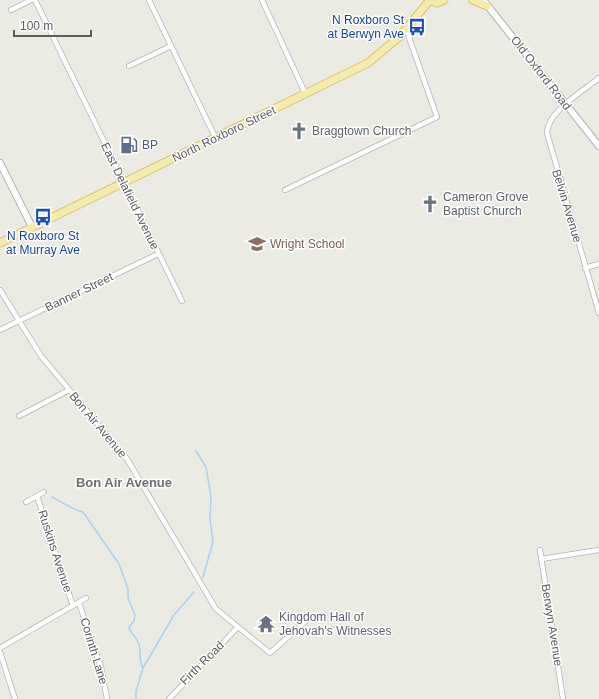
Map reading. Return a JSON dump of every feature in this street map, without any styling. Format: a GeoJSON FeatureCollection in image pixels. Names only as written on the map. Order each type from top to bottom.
{"type":"FeatureCollection","features":[{"type":"Feature","properties":{"kind":"main road"},"geometry":{"type":"LineString","coordinates":[[430,0],[437,3],[444,0]]}},
{"type":"Feature","properties":{"kind":"main road","name":"North Roxboro Street"},"geometry":{"type":"LineString","coordinates":[[0,243],[216,139],[368,63],[382,53],[406,29],[430,0]]}},
{"type":"Feature","properties":{"kind":"main road"},"geometry":{"type":"LineString","coordinates":[[473,0],[485,3]]}},
{"type":"Feature","properties":{"kind":"street"},"geometry":{"type":"LineString","coordinates":[[11,10],[31,0]]}},
{"type":"Feature","properties":{"kind":"street","name":"East Delafield Avenue"},"geometry":{"type":"LineString","coordinates":[[35,0],[123,183],[182,301]]}},
{"type":"Feature","properties":{"kind":"street"},"geometry":{"type":"LineString","coordinates":[[149,0],[216,139]]}},
{"type":"Feature","properties":{"kind":"street"},"geometry":{"type":"LineString","coordinates":[[264,1],[306,94]]}},
{"type":"Feature","properties":{"kind":"street","name":"Old Oxford Road"},"geometry":{"type":"LineString","coordinates":[[485,3],[599,146]]}},
{"type":"Feature","properties":{"kind":"street"},"geometry":{"type":"LineString","coordinates":[[285,190],[437,117],[406,29]]}},
{"type":"Feature","properties":{"kind":"street"},"geometry":{"type":"LineString","coordinates":[[129,66],[171,46]]}},
{"type":"Feature","properties":{"kind":"street","name":"Belvin Avenue"},"geometry":{"type":"LineString","coordinates":[[599,78],[566,104],[549,120],[547,134],[599,313]]}},
{"type":"Feature","properties":{"kind":"street"},"geometry":{"type":"LineString","coordinates":[[0,163],[32,227]]}},
{"type":"Feature","properties":{"kind":"street","name":"Banner Street"},"geometry":{"type":"LineString","coordinates":[[0,330],[158,254]]}},
{"type":"Feature","properties":{"kind":"street"},"geometry":{"type":"LineString","coordinates":[[586,268],[599,264]]}},
{"type":"Feature","properties":{"kind":"street","name":"Bon Air Avenue"},"geometry":{"type":"LineString","coordinates":[[0,290],[41,356],[127,458],[214,606],[237,628],[270,653],[308,620]]}},
{"type":"Feature","properties":{"kind":"street"},"geometry":{"type":"LineString","coordinates":[[19,416],[69,390]]}},
{"type":"Feature","properties":{"kind":"street"},"geometry":{"type":"LineString","coordinates":[[26,502],[44,492]]}},
{"type":"Feature","properties":{"kind":"street","name":"Ruskins Avenue"},"geometry":{"type":"LineString","coordinates":[[37,496],[73,606]]}},
{"type":"Feature","properties":{"kind":"street","name":"Berwyn Avenue"},"geometry":{"type":"LineString","coordinates":[[540,550],[563,699]]}},
{"type":"Feature","properties":{"kind":"street"},"geometry":{"type":"LineString","coordinates":[[541,560],[599,550]]}},
{"type":"Feature","properties":{"kind":"street"},"geometry":{"type":"LineString","coordinates":[[0,648],[86,598]]}},
{"type":"Feature","properties":{"kind":"street","name":"Corinth Lane"},"geometry":{"type":"LineString","coordinates":[[79,603],[102,667],[107,699]]}},
{"type":"Feature","properties":{"kind":"street","name":"Firth Road"},"geometry":{"type":"LineString","coordinates":[[169,699],[237,628]]}},
{"type":"Feature","properties":{"kind":"street"},"geometry":{"type":"LineString","coordinates":[[0,652],[15,699]]}},
{"type":"Feature","properties":{"kind":"waterway"},"geometry":{"type":"LineString","coordinates":[[196,451],[206,467],[211,497],[210,519],[213,542],[203,577]]}},
{"type":"Feature","properties":{"kind":"waterway"},"geometry":{"type":"LineString","coordinates":[[52,497],[83,512],[119,564],[128,589],[128,598],[135,615],[134,621],[129,627],[139,645],[143,668]]}},
{"type":"Feature","properties":{"kind":"waterway"},"geometry":{"type":"LineString","coordinates":[[136,699],[136,691],[143,668],[174,615],[194,592]]}},
{"type":"Feature","properties":{"kind":"place","name":"N Roxboro St at Berwyn Ave"},"geometry":{"type":"Point","coordinates":[417,27]}},
{"type":"Feature","properties":{"kind":"place","name":"Braggtown Church"},"geometry":{"type":"Point","coordinates":[299,131]}},
{"type":"Feature","properties":{"kind":"place","name":"BP"},"geometry":{"type":"Point","coordinates":[129,145]}},
{"type":"Feature","properties":{"kind":"place","name":"Cameron Grove Baptist Church"},"geometry":{"type":"Point","coordinates":[430,204]}},
{"type":"Feature","properties":{"kind":"place","name":"N Roxboro St at Murray Ave"},"geometry":{"type":"Point","coordinates":[43,217]}},
{"type":"Feature","properties":{"kind":"place","name":"Wright School"},"geometry":{"type":"Point","coordinates":[257,244]}},
{"type":"Feature","properties":{"kind":"place","name":"Kingdom Hall of Jehovah’s Witnesses"},"geometry":{"type":"Point","coordinates":[266,624]}},
{"type":"Feature","properties":{"kind":"district","name":"Bon Air Avenue"},"geometry":{"type":"Point","coordinates":[124,482]}}]}
